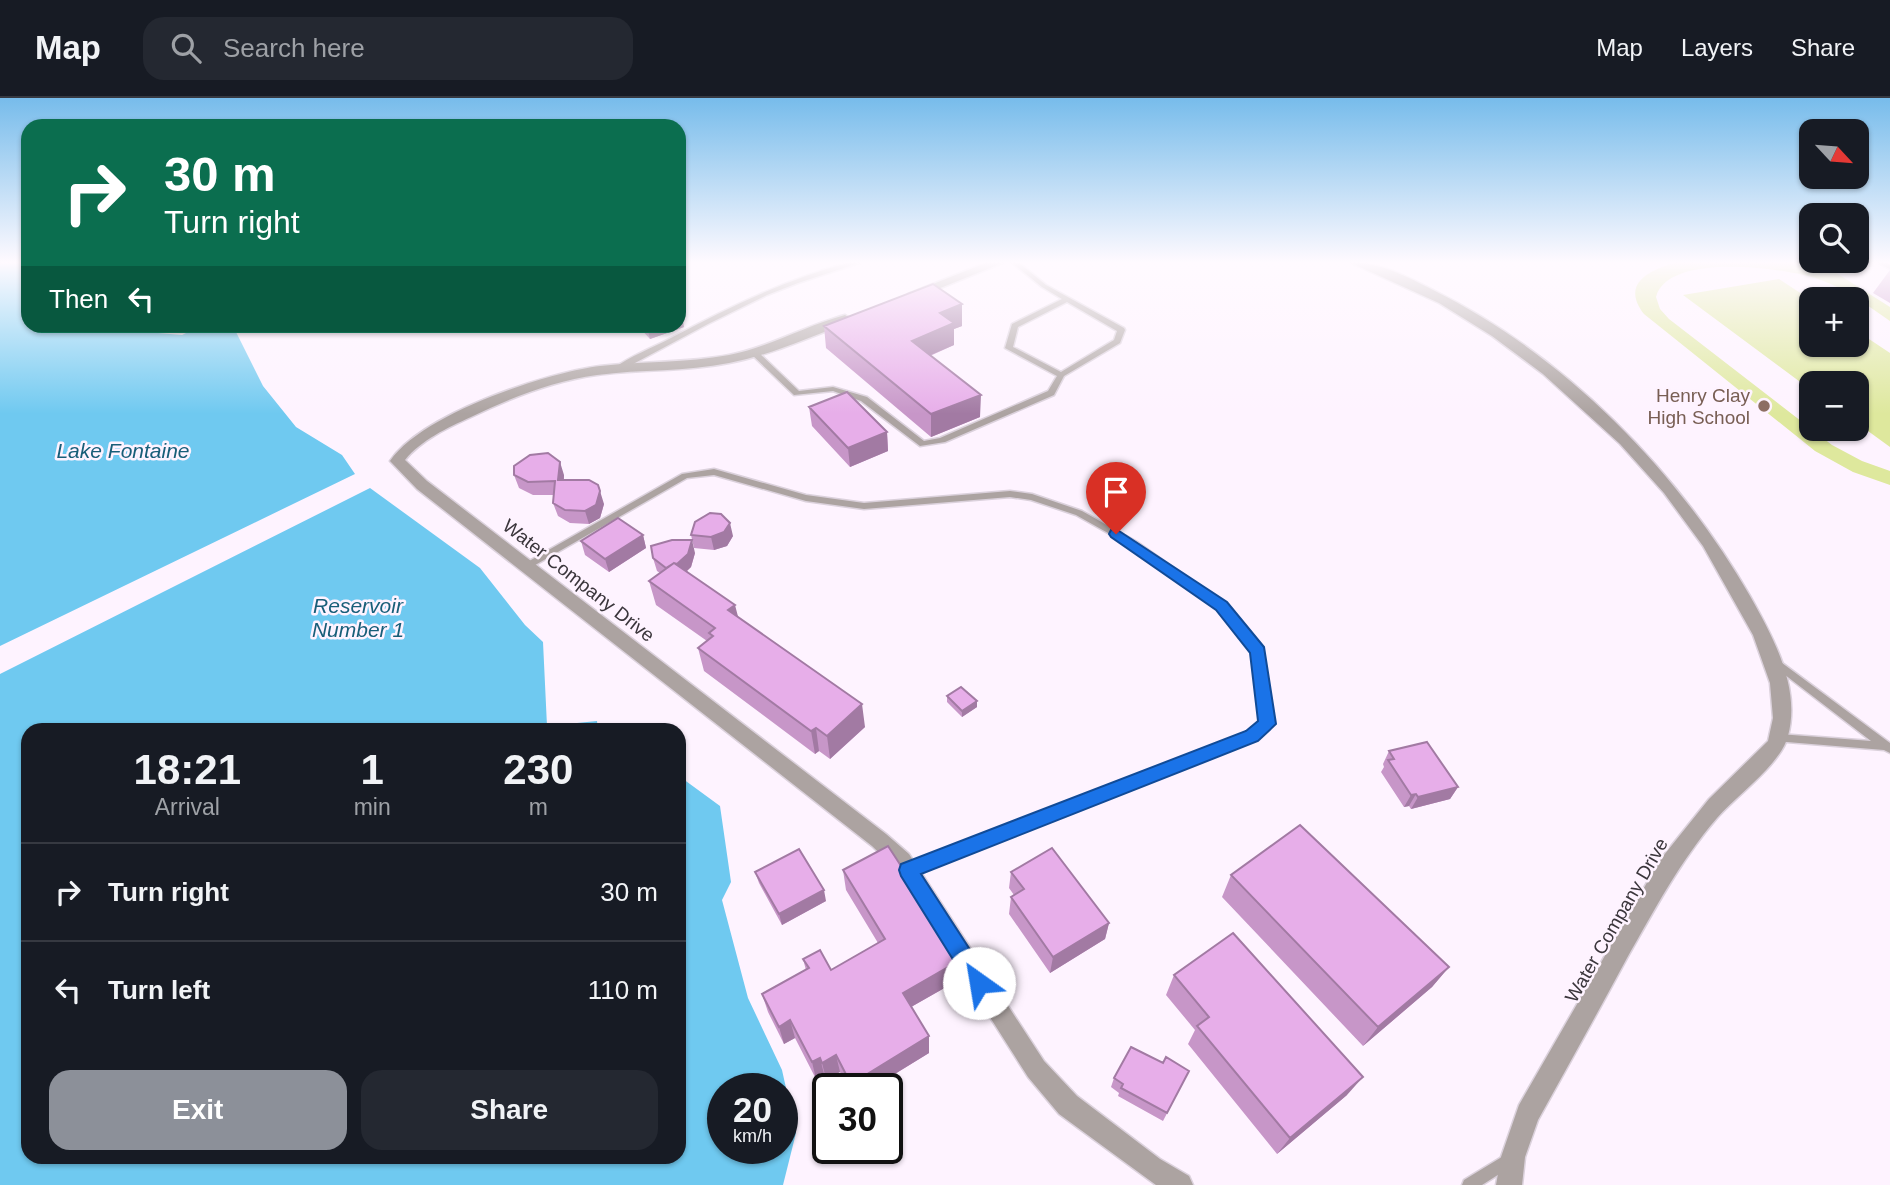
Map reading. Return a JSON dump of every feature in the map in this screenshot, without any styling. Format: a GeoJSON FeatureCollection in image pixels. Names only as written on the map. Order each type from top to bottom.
{"type":"FeatureCollection","features":[{"type":"Feature","properties":{"kind":"street"},"geometry":{"type":"LineString","coordinates":[[1467,313],[1514,343],[1619,433],[1663,480],[1701,527],[1725,565],[1773,660],[1783,714],[1779,738]]}},
{"type":"Feature","properties":{"kind":"street","name":"Water Company Drive"},"geometry":{"type":"LineString","coordinates":[[859,314],[754,353],[701,363],[570,376],[473,411],[421,436],[399,455],[397,461],[407,472],[879,839],[902,861],[1036,1069],[1068,1105],[1092,1125],[1151,1168],[1180,1185]]}},
{"type":"Feature","properties":{"kind":"street","name":"Water Company Drive"},"geometry":{"type":"LineString","coordinates":[[1509,1185],[1513,1157],[1528,1114],[1667,867],[1688,836],[1735,785],[1769,754],[1779,738]]}},
{"type":"Feature","properties":{"kind":"lane"},"geometry":{"type":"LineString","coordinates":[[686,332],[722,313]]}},
{"type":"Feature","properties":{"kind":"lane"},"geometry":{"type":"LineString","coordinates":[[1041,313],[1015,326],[1009,348],[1060,375]]}},
{"type":"Feature","properties":{"kind":"lane"},"geometry":{"type":"LineString","coordinates":[[754,353],[797,393],[833,389],[864,399],[923,444],[942,440],[1051,393],[1060,375],[1117,341],[1121,330],[1091,313]]}},
{"type":"Feature","properties":{"kind":"lane"},"geometry":{"type":"LineString","coordinates":[[616,370],[684,333]]}},
{"type":"Feature","properties":{"kind":"lane"},"geometry":{"type":"LineString","coordinates":[[527,566],[685,476],[714,472],[806,498],[864,506],[1010,494],[1032,497],[1079,513],[1134,544],[1222,606],[1258,651],[1267,724],[1252,736],[908,870]]}},
{"type":"Feature","properties":{"kind":"lane"},"geometry":{"type":"LineString","coordinates":[[1773,660],[1888,748]]}},
{"type":"Feature","properties":{"kind":"lane"},"geometry":{"type":"LineString","coordinates":[[1779,738],[1888,748]]}},
{"type":"Feature","properties":{"kind":"lane"},"geometry":{"type":"LineString","coordinates":[[1468,1185],[1513,1157]]}},
{"type":"Feature","properties":{"kind":"green space"},"geometry":{"type":"Polygon","coordinates":[[[1643,313],[1663,313],[1799,419],[1799,438],[1643,313]]]}},
{"type":"Feature","properties":{"kind":"green space"},"geometry":{"type":"Polygon","coordinates":[[[1707,313],[1799,313],[1799,357],[1869,357],[1869,339],[1890,353],[1890,447],[1869,432],[1869,371],[1799,371],[1799,381],[1707,313]]]}},
{"type":"Feature","properties":{"kind":"green space"},"geometry":{"type":"Polygon","coordinates":[[[1878,313],[1890,313],[1890,321],[1878,313]]]}},
{"type":"Feature","properties":{"kind":"green space"},"geometry":{"type":"Polygon","coordinates":[[[1803,441],[1827,441],[1862,461],[1890,471],[1890,485],[1853,472],[1803,441]]]}},
{"type":"Feature","properties":{"kind":"water","name":"Lake Fontaine"},"geometry":{"type":"Polygon","coordinates":[[[0,313],[21,313],[21,333],[236,333],[263,386],[296,427],[342,455],[355,474],[0,646],[0,313]]]}},
{"type":"Feature","properties":{"kind":"water","name":"Reservoir Number 1"},"geometry":{"type":"Polygon","coordinates":[[[370,488],[480,568],[525,625],[543,642],[547,723],[21,723],[21,1164],[686,1164],[686,781],[720,806],[731,882],[722,900],[748,998],[783,1073],[707,1073],[707,1164],[788,1164],[783,1185],[0,1185],[0,674],[370,488]]]}},
{"type":"Feature","properties":{"kind":"building"},"geometry":{"type":"Polygon","coordinates":[[[858,313],[941,313],[954,323],[912,341],[981,395],[931,414],[824,326],[858,313]]]}},
{"type":"Feature","properties":{"kind":"building"},"geometry":{"type":"Polygon","coordinates":[[[847,392],[887,432],[848,448],[809,407],[847,392]]]}},
{"type":"Feature","properties":{"kind":"building"},"geometry":{"type":"Polygon","coordinates":[[[548,453],[560,462],[558,480],[589,480],[598,485],[600,491],[596,505],[585,511],[565,510],[553,503],[555,481],[528,482],[514,475],[514,466],[530,455],[548,453]]]}},
{"type":"Feature","properties":{"kind":"building"},"geometry":{"type":"Polygon","coordinates":[[[710,513],[721,514],[730,523],[724,532],[711,537],[691,535],[695,522],[710,513]]]}},
{"type":"Feature","properties":{"kind":"building"},"geometry":{"type":"Polygon","coordinates":[[[618,518],[643,535],[605,559],[581,541],[618,518]]]}},
{"type":"Feature","properties":{"kind":"building"},"geometry":{"type":"Polygon","coordinates":[[[672,540],[692,540],[688,554],[677,564],[666,568],[653,558],[651,546],[672,540]]]}},
{"type":"Feature","properties":{"kind":"building"},"geometry":{"type":"Polygon","coordinates":[[[674,563],[735,605],[728,610],[862,704],[827,736],[816,728],[811,731],[698,648],[713,636],[709,633],[715,628],[649,581],[674,563]]]}},
{"type":"Feature","properties":{"kind":"building"},"geometry":{"type":"Polygon","coordinates":[[[961,687],[977,701],[962,711],[947,696],[961,687]]]}},
{"type":"Feature","properties":{"kind":"building"},"geometry":{"type":"Polygon","coordinates":[[[1427,742],[1458,787],[1418,797],[1416,794],[1411,795],[1388,760],[1394,759],[1389,751],[1427,742]]]}},
{"type":"Feature","properties":{"kind":"building"},"geometry":{"type":"Polygon","coordinates":[[[1300,825],[1449,967],[1378,1027],[1231,875],[1300,825]]]}},
{"type":"Feature","properties":{"kind":"building"},"geometry":{"type":"Polygon","coordinates":[[[888,846],[962,959],[903,993],[929,1036],[869,1073],[845,1073],[836,1055],[822,1063],[820,1058],[812,1062],[790,1020],[779,1027],[762,994],[809,968],[803,959],[820,950],[831,970],[885,939],[843,870],[888,846]]]}},
{"type":"Feature","properties":{"kind":"building"},"geometry":{"type":"Polygon","coordinates":[[[1052,848],[1109,923],[1053,957],[1011,897],[1024,889],[1011,872],[1052,848]]]}},
{"type":"Feature","properties":{"kind":"building"},"geometry":{"type":"Polygon","coordinates":[[[799,849],[824,890],[779,914],[755,872],[799,849]]]}},
{"type":"Feature","properties":{"kind":"building"},"geometry":{"type":"Polygon","coordinates":[[[1233,933],[1363,1077],[1290,1138],[1197,1026],[1209,1017],[1174,975],[1233,933]]]}},
{"type":"Feature","properties":{"kind":"building"},"geometry":{"type":"Polygon","coordinates":[[[1131,1047],[1163,1063],[1166,1057],[1189,1071],[1167,1113],[1121,1088],[1123,1084],[1114,1078],[1131,1047]]]}},
{"type":"Feature","properties":{"kind":"place","name":"Henry Clay High School"},"geometry":{"type":"Point","coordinates":[1764,406]}},
{"type":"Feature","properties":{"kind":"route"},"geometry":{"type":"LineString","coordinates":[[979,983],[908,870],[1252,736],[1267,724],[1258,651],[1222,606],[1116,534]]}}]}
